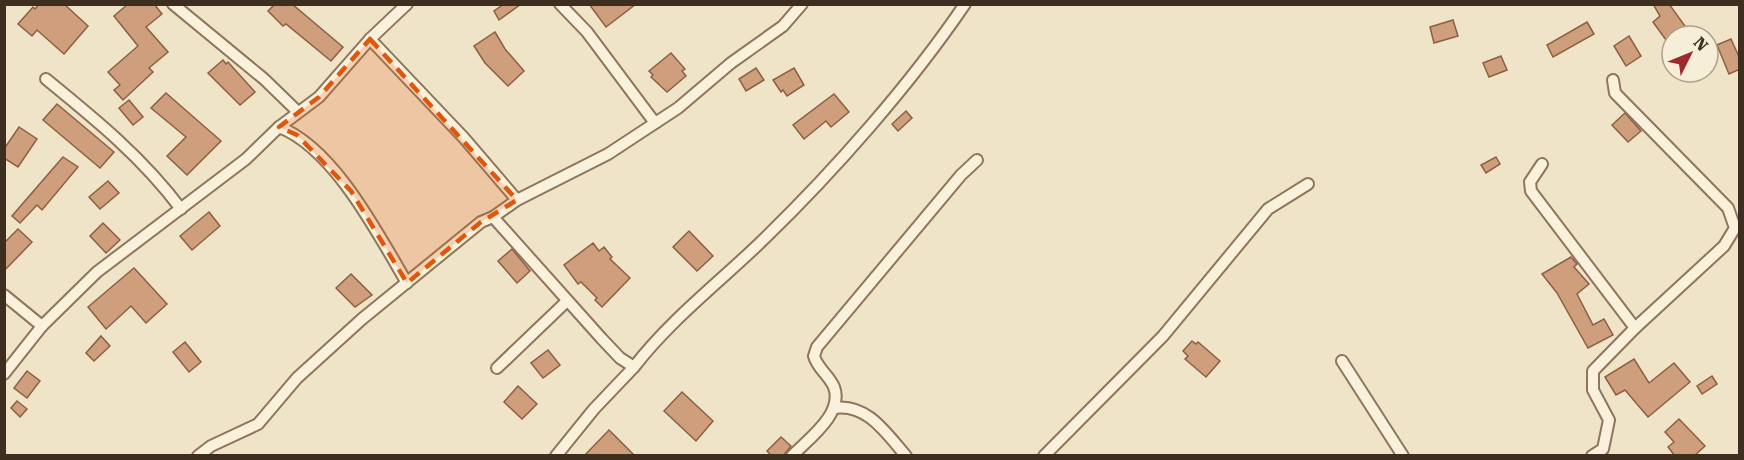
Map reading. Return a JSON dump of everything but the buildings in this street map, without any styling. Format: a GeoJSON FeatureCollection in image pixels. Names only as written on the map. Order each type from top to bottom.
{"type":"FeatureCollection","features":[{"type":"Feature","properties":{"kind":"street"},"geometry":{"type":"LineString","coordinates":[[173,4],[255,72],[298,112]]}},
{"type":"Feature","properties":{"kind":"street"},"geometry":{"type":"LineString","coordinates":[[4,374],[42,326],[97,272],[246,159],[279,128],[319,97],[370,39],[407,4]]}},
{"type":"Feature","properties":{"kind":"street"},"geometry":{"type":"LineString","coordinates":[[560,4],[587,32],[655,123]]}},
{"type":"Feature","properties":{"kind":"street"},"geometry":{"type":"LineString","coordinates":[[198,456],[211,446],[258,424],[297,378],[362,319],[481,222],[493,217],[517,200],[608,154],[678,108],[730,63],[783,26],[801,4]]}},
{"type":"Feature","properties":{"kind":"street"},"geometry":{"type":"LineString","coordinates":[[556,456],[594,409],[675,322],[800,201],[936,47],[965,4]]}},
{"type":"Feature","properties":{"kind":"street"},"geometry":{"type":"LineString","coordinates":[[370,39],[464,138],[517,200]]}},
{"type":"Feature","properties":{"kind":"street"},"geometry":{"type":"LineString","coordinates":[[46,79],[132,151],[159,179],[181,209]]}},
{"type":"Feature","properties":{"kind":"street"},"geometry":{"type":"LineString","coordinates":[[1592,456],[1603,450],[1610,420],[1593,390],[1593,371],[1635,328],[1724,246],[1735,228],[1728,208],[1616,93],[1613,80]]}},
{"type":"Feature","properties":{"kind":"street"},"geometry":{"type":"LineString","coordinates":[[279,128],[297,135],[351,191],[406,283]]}},
{"type":"Feature","properties":{"kind":"street"},"geometry":{"type":"LineString","coordinates":[[792,456],[820,428],[834,408],[835,389],[813,356],[817,347],[961,175],[977,160]]}},
{"type":"Feature","properties":{"kind":"street"},"geometry":{"type":"LineString","coordinates":[[1542,164],[1530,182],[1531,191],[1635,328]]}},
{"type":"Feature","properties":{"kind":"street"},"geometry":{"type":"LineString","coordinates":[[1044,456],[1163,336],[1268,209],[1308,184]]}},
{"type":"Feature","properties":{"kind":"street"},"geometry":{"type":"LineString","coordinates":[[493,217],[620,358],[634,367]]}},
{"type":"Feature","properties":{"kind":"street"},"geometry":{"type":"LineString","coordinates":[[4,295],[42,326]]}},
{"type":"Feature","properties":{"kind":"street"},"geometry":{"type":"LineString","coordinates":[[497,368],[567,301]]}},
{"type":"Feature","properties":{"kind":"street"},"geometry":{"type":"LineString","coordinates":[[1342,361],[1402,456]]}},
{"type":"Feature","properties":{"kind":"street"},"geometry":{"type":"LineString","coordinates":[[834,408],[848,406],[859,409],[879,425],[906,456]]}},
{"type":"Feature","properties":{"kind":"highlighted area"},"geometry":{"type":"Polygon","coordinates":[[[370,39],[517,200],[481,222],[407,283],[351,191],[297,135],[279,127],[319,97],[370,39]]]}}]}
